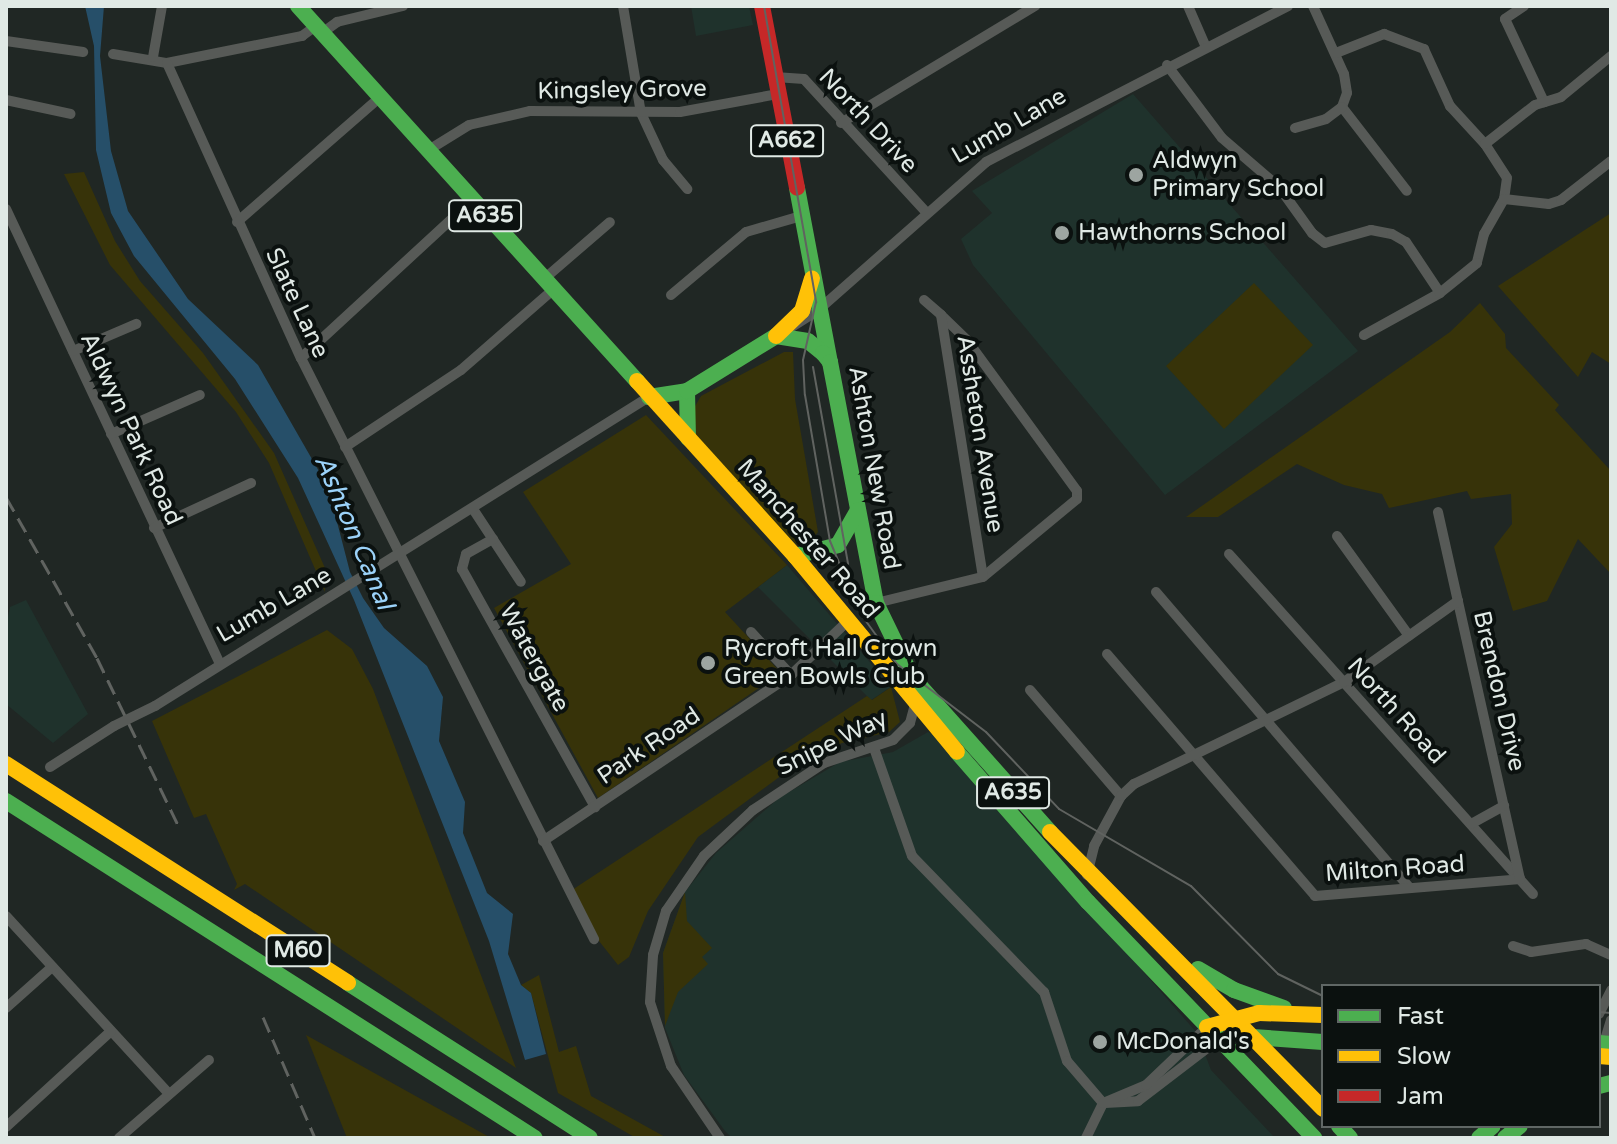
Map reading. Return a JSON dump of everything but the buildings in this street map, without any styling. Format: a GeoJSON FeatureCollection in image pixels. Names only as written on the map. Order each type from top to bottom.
{"type":"FeatureCollection","features":[{"type":"Feature","properties":{"kind":"main road","name":"Manchester Road"},"geometry":{"type":"LineString","coordinates":[[298,6],[795,556],[915,704],[1088,902],[1215,1030],[1314,1138]]}},
{"type":"Feature","properties":{"kind":"main road","name":"A662"},"geometry":{"type":"LineString","coordinates":[[762,6],[820,308]]}},
{"type":"Feature","properties":{"kind":"main road","name":"Lumb Lane"},"geometry":{"type":"LineString","coordinates":[[649,397],[687,391],[780,334],[802,311],[813,276]]}},
{"type":"Feature","properties":{"kind":"main road","name":"Ashton New Road"},"geometry":{"type":"LineString","coordinates":[[820,308],[876,603],[889,635]]}},
{"type":"Feature","properties":{"kind":"main road"},"geometry":{"type":"LineString","coordinates":[[780,334],[808,341],[830,362]]}},
{"type":"Feature","properties":{"kind":"main road"},"geometry":{"type":"LineString","coordinates":[[687,391],[688,438]]}},
{"type":"Feature","properties":{"kind":"main road"},"geometry":{"type":"LineString","coordinates":[[795,556],[838,545],[858,510]]}},
{"type":"Feature","properties":{"kind":"main road"},"geometry":{"type":"LineString","coordinates":[[849,620],[876,603]]}},
{"type":"Feature","properties":{"kind":"main road","name":"Manchester Road"},"geometry":{"type":"LineString","coordinates":[[889,635],[912,677],[1087,875],[1151,940],[1255,1036],[1321,1107]]}},
{"type":"Feature","properties":{"kind":"main road","name":"M60"},"geometry":{"type":"LineString","coordinates":[[6,764],[590,1138]]}},
{"type":"Feature","properties":{"kind":"main road","name":"M60"},"geometry":{"type":"LineString","coordinates":[[6,801],[535,1138]]}},
{"type":"Feature","properties":{"kind":"main road"},"geometry":{"type":"LineString","coordinates":[[1151,940],[1215,1030],[1321,1042]]}},
{"type":"Feature","properties":{"kind":"main road"},"geometry":{"type":"LineString","coordinates":[[1151,940],[1234,990],[1290,1011]]}},
{"type":"Feature","properties":{"kind":"main road"},"geometry":{"type":"LineString","coordinates":[[1215,1030],[1235,1017],[1290,1011],[1321,1015]]}},
{"type":"Feature","properties":{"kind":"street"},"geometry":{"type":"LineString","coordinates":[[153,57],[162,6]]}},
{"type":"Feature","properties":{"kind":"street"},"geometry":{"type":"LineString","coordinates":[[113,54],[153,57],[167,63],[302,36],[337,22],[403,6]]}},
{"type":"Feature","properties":{"kind":"street"},"geometry":{"type":"LineString","coordinates":[[623,6],[641,113],[663,160],[687,189]]}},
{"type":"Feature","properties":{"kind":"street"},"geometry":{"type":"LineString","coordinates":[[841,123],[1035,6]]}},
{"type":"Feature","properties":{"kind":"street"},"geometry":{"type":"LineString","coordinates":[[1188,6],[1205,45]]}},
{"type":"Feature","properties":{"kind":"street","name":"Lumb Lane"},"geometry":{"type":"LineString","coordinates":[[780,334],[820,308],[925,211],[986,162],[1205,45],[1288,6]]}},
{"type":"Feature","properties":{"kind":"street"},"geometry":{"type":"LineString","coordinates":[[1295,128],[1326,119],[1342,107],[1347,93],[1336,53],[1313,6]]}},
{"type":"Feature","properties":{"kind":"street"},"geometry":{"type":"LineString","coordinates":[[1524,6],[1505,19],[1544,102]]}},
{"type":"Feature","properties":{"kind":"street"},"geometry":{"type":"LineString","coordinates":[[1336,53],[1384,34],[1424,49],[1450,106],[1485,144],[1507,178],[1504,199],[1489,223],[1477,263],[1440,293],[1364,335]]}},
{"type":"Feature","properties":{"kind":"street"},"geometry":{"type":"LineString","coordinates":[[6,41],[83,52]]}},
{"type":"Feature","properties":{"kind":"street"},"geometry":{"type":"LineString","coordinates":[[1485,144],[1544,102],[1561,97],[1609,61]]}},
{"type":"Feature","properties":{"kind":"street","name":"Slate Lane"},"geometry":{"type":"LineString","coordinates":[[167,63],[237,222],[398,557]]}},
{"type":"Feature","properties":{"kind":"street"},"geometry":{"type":"LineString","coordinates":[[1167,65],[1222,138],[1279,187],[1312,233],[1325,243],[1371,230],[1392,234],[1406,242],[1440,293]]}},
{"type":"Feature","properties":{"kind":"street","name":"North Drive"},"geometry":{"type":"LineString","coordinates":[[775,77],[804,79],[841,123],[925,211]]}},
{"type":"Feature","properties":{"kind":"street","name":"Kingsley Grove"},"geometry":{"type":"LineString","coordinates":[[427,151],[469,125],[530,111],[641,113],[715,108],[778,94]]}},
{"type":"Feature","properties":{"kind":"street"},"geometry":{"type":"LineString","coordinates":[[237,222],[379,98]]}},
{"type":"Feature","properties":{"kind":"street"},"geometry":{"type":"LineString","coordinates":[[6,100],[71,114]]}},
{"type":"Feature","properties":{"kind":"street"},"geometry":{"type":"LineString","coordinates":[[1342,107],[1407,191]]}},
{"type":"Feature","properties":{"kind":"street"},"geometry":{"type":"LineString","coordinates":[[1504,199],[1532,204],[1561,200],[1611,161]]}},
{"type":"Feature","properties":{"kind":"street"},"geometry":{"type":"LineString","coordinates":[[301,358],[471,201]]}},
{"type":"Feature","properties":{"kind":"street","name":"Aldwyn Park Road"},"geometry":{"type":"LineString","coordinates":[[6,209],[220,664]]}},
{"type":"Feature","properties":{"kind":"street"},"geometry":{"type":"LineString","coordinates":[[671,295],[746,232],[801,216]]}},
{"type":"Feature","properties":{"kind":"street"},"geometry":{"type":"LineString","coordinates":[[345,447],[461,370],[610,222]]}},
{"type":"Feature","properties":{"kind":"street"},"geometry":{"type":"LineString","coordinates":[[6,245],[20,239]]}},
{"type":"Feature","properties":{"kind":"street"},"geometry":{"type":"LineString","coordinates":[[924,300],[941,315]]}},
{"type":"Feature","properties":{"kind":"street","name":"Assheton Avenue"},"geometry":{"type":"LineString","coordinates":[[876,603],[983,577],[1077,499],[1077,491],[967,340],[941,315]]}},
{"type":"Feature","properties":{"kind":"street","name":"Assheton Avenue"},"geometry":{"type":"LineString","coordinates":[[941,315],[983,577]]}},
{"type":"Feature","properties":{"kind":"street"},"geometry":{"type":"LineString","coordinates":[[73,351],[136,324]]}},
{"type":"Feature","properties":{"kind":"street"},"geometry":{"type":"LineString","coordinates":[[111,434],[200,395]]}},
{"type":"Feature","properties":{"kind":"street","name":"Lumb Lane"},"geometry":{"type":"LineString","coordinates":[[50,767],[114,726],[155,706],[220,664],[365,580],[649,397]]}},
{"type":"Feature","properties":{"kind":"street"},"geometry":{"type":"LineString","coordinates":[[154,528],[251,483]]}},
{"type":"Feature","properties":{"kind":"street","name":"Watergate"},"geometry":{"type":"LineString","coordinates":[[473,509],[521,582]]}},
{"type":"Feature","properties":{"kind":"street","name":"Brendon Drive"},"geometry":{"type":"LineString","coordinates":[[1438,512],[1520,879]]}},
{"type":"Feature","properties":{"kind":"street"},"geometry":{"type":"LineString","coordinates":[[1337,536],[1409,636]]}},
{"type":"Feature","properties":{"kind":"street","name":"Watergate"},"geometry":{"type":"LineString","coordinates":[[493,539],[466,554],[462,569],[595,807]]}},
{"type":"Feature","properties":{"kind":"street","name":"North Road"},"geometry":{"type":"LineString","coordinates":[[1229,554],[1533,894]]}},
{"type":"Feature","properties":{"kind":"street"},"geometry":{"type":"LineString","coordinates":[[398,557],[594,939]]}},
{"type":"Feature","properties":{"kind":"street"},"geometry":{"type":"LineString","coordinates":[[1156,592],[1410,888]]}},
{"type":"Feature","properties":{"kind":"street"},"geometry":{"type":"LineString","coordinates":[[1087,875],[1094,846],[1121,796],[1194,753],[1344,682],[1458,601]]}},
{"type":"Feature","properties":{"kind":"street","name":"Park Road"},"geometry":{"type":"LineString","coordinates":[[543,841],[791,675],[849,620]]}},
{"type":"Feature","properties":{"kind":"street"},"geometry":{"type":"LineString","coordinates":[[751,632],[791,675]]}},
{"type":"Feature","properties":{"kind":"street"},"geometry":{"type":"LineString","coordinates":[[1107,654],[1194,753]]}},
{"type":"Feature","properties":{"kind":"street"},"geometry":{"type":"LineString","coordinates":[[1030,690],[1121,796]]}},
{"type":"Feature","properties":{"kind":"street","name":"Snipe Way"},"geometry":{"type":"LineString","coordinates":[[720,1138],[671,1066],[650,1002],[653,955],[666,911],[704,856],[770,796],[834,758],[874,748],[899,736],[910,723],[915,704]]}},
{"type":"Feature","properties":{"kind":"street"},"geometry":{"type":"LineString","coordinates":[[874,748],[912,856],[1044,992],[1067,1061],[1103,1103]]}},
{"type":"Feature","properties":{"kind":"street","name":"Milton Road"},"geometry":{"type":"LineString","coordinates":[[1194,753],[1315,896],[1520,879]]}},
{"type":"Feature","properties":{"kind":"street"},"geometry":{"type":"LineString","coordinates":[[1471,824],[1504,806]]}},
{"type":"Feature","properties":{"kind":"street"},"geometry":{"type":"LineString","coordinates":[[1056,841],[1080,850],[1094,846]]}},
{"type":"Feature","properties":{"kind":"street"},"geometry":{"type":"LineString","coordinates":[[6,916],[168,1093]]}},
{"type":"Feature","properties":{"kind":"street"},"geometry":{"type":"LineString","coordinates":[[1513,946],[1531,952],[1586,944],[1611,955]]}},
{"type":"Feature","properties":{"kind":"street"},"geometry":{"type":"LineString","coordinates":[[6,1008],[52,967]]}},
{"type":"Feature","properties":{"kind":"street"},"geometry":{"type":"LineString","coordinates":[[1601,1010],[1611,990]]}},
{"type":"Feature","properties":{"kind":"street"},"geometry":{"type":"LineString","coordinates":[[1604,1049],[1611,1020]]}},
{"type":"Feature","properties":{"kind":"street"},"geometry":{"type":"LineString","coordinates":[[1103,1103],[1138,1101],[1215,1030]]}},
{"type":"Feature","properties":{"kind":"street"},"geometry":{"type":"LineString","coordinates":[[1086,1138],[1103,1103],[1146,1085],[1215,1030]]}},
{"type":"Feature","properties":{"kind":"street"},"geometry":{"type":"LineString","coordinates":[[6,1127],[111,1031]]}},
{"type":"Feature","properties":{"kind":"street"},"geometry":{"type":"LineString","coordinates":[[119,1138],[209,1060]]}},
{"type":"Feature","properties":{"kind":"shaded area"},"geometry":{"type":"Polygon","coordinates":[[[691,6],[749,6],[753,25],[696,36],[691,6]]]}},
{"type":"Feature","properties":{"kind":"shaded area"},"geometry":{"type":"Polygon","coordinates":[[[1133,94],[1358,351],[1165,495],[973,265],[961,239],[992,213],[972,191],[1133,94]]]}},
{"type":"Feature","properties":{"kind":"shaded area"},"geometry":{"type":"Polygon","coordinates":[[[84,172],[115,241],[140,281],[203,353],[274,453],[325,568],[325,592],[269,463],[236,412],[110,265],[64,174],[84,172]]]}},
{"type":"Feature","properties":{"kind":"shaded area"},"geometry":{"type":"Polygon","coordinates":[[[1611,213],[1611,364],[1592,352],[1578,377],[1498,286],[1611,213]]]}},
{"type":"Feature","properties":{"kind":"shaded area"},"geometry":{"type":"Polygon","coordinates":[[[1254,283],[1313,345],[1224,429],[1166,366],[1254,283]]]}},
{"type":"Feature","properties":{"kind":"shaded area"},"geometry":{"type":"Polygon","coordinates":[[[1480,303],[1505,334],[1506,348],[1559,405],[1555,410],[1611,471],[1611,574],[1578,539],[1547,601],[1513,611],[1494,547],[1512,524],[1511,494],[1471,499],[1467,491],[1389,508],[1382,494],[1344,485],[1297,464],[1218,517],[1186,517],[1450,332],[1480,303]]]}},
{"type":"Feature","properties":{"kind":"shaded area"},"geometry":{"type":"Polygon","coordinates":[[[784,352],[793,352],[795,399],[818,532],[810,542],[797,545],[696,436],[694,408],[701,396],[784,352]]]}},
{"type":"Feature","properties":{"kind":"shaded area"},"geometry":{"type":"Polygon","coordinates":[[[646,415],[787,565],[725,612],[781,673],[598,798],[494,608],[571,564],[523,492],[646,415]]]}},
{"type":"Feature","properties":{"kind":"shaded area"},"geometry":{"type":"Polygon","coordinates":[[[787,565],[891,687],[871,700],[758,587],[787,565]]]}},
{"type":"Feature","properties":{"kind":"shaded area"},"geometry":{"type":"Polygon","coordinates":[[[26,600],[88,714],[53,743],[6,704],[6,626],[10,607],[26,600]]]}},
{"type":"Feature","properties":{"kind":"shaded area"},"geometry":{"type":"Polygon","coordinates":[[[327,630],[352,649],[373,689],[516,1068],[245,884],[234,890],[237,884],[206,814],[194,818],[152,721],[327,630]]]}},
{"type":"Feature","properties":{"kind":"shaded area"},"geometry":{"type":"Polygon","coordinates":[[[891,687],[900,722],[889,732],[842,743],[797,764],[698,837],[648,911],[629,957],[618,965],[599,941],[572,890],[867,696],[872,700],[891,687]]]}},
{"type":"Feature","properties":{"kind":"shaded area"},"geometry":{"type":"Polygon","coordinates":[[[928,732],[937,736],[1197,1033],[1211,1070],[1275,1138],[732,1138],[725,1131],[684,1075],[665,1028],[663,953],[685,892],[716,853],[779,798],[840,762],[893,752],[928,732]]]}},
{"type":"Feature","properties":{"kind":"shaded area"},"geometry":{"type":"Polygon","coordinates":[[[685,892],[687,921],[712,948],[702,957],[708,964],[678,992],[665,1026],[663,953],[685,892]]]}},
{"type":"Feature","properties":{"kind":"shaded area"},"geometry":{"type":"Polygon","coordinates":[[[539,975],[559,1052],[576,1046],[591,1096],[667,1138],[636,1138],[558,1093],[531,993],[521,985],[539,975]]]}},
{"type":"Feature","properties":{"kind":"shaded area"},"geometry":{"type":"Polygon","coordinates":[[[306,1035],[491,1138],[347,1138],[306,1035]]]}},
{"type":"Feature","properties":{"kind":"water"},"geometry":{"type":"Polygon","coordinates":[[[85,6],[104,6],[100,56],[111,151],[128,211],[188,299],[258,365],[328,487],[350,572],[363,598],[384,628],[427,666],[443,697],[439,741],[465,802],[463,833],[487,893],[513,914],[508,954],[521,985],[531,993],[546,1054],[525,1060],[489,941],[354,600],[298,478],[235,379],[134,256],[111,213],[96,150],[94,46],[85,6]]]}},
{"type":"Feature","properties":{"kind":"tram line"},"geometry":{"type":"LineString","coordinates":[[764,6],[816,302],[803,360],[805,395],[830,541],[860,613],[897,664],[986,732],[1059,809],[1191,886],[1278,974],[1321,995]]}},
{"type":"Feature","properties":{"kind":"tram line"},"geometry":{"type":"LineString","coordinates":[[813,367],[848,564]]}},
{"type":"Feature","properties":{"kind":"tram line"},"geometry":{"type":"LineString","coordinates":[[1601,1012],[1611,1013]]}},
{"type":"Feature","properties":{"kind":"railway"},"geometry":{"type":"LineString","coordinates":[[6,497],[97,658],[178,825]]}},
{"type":"Feature","properties":{"kind":"railway"},"geometry":{"type":"LineString","coordinates":[[263,1017],[315,1138]]}},
{"type":"Feature","properties":{"kind":"traffic: fast"},"geometry":{"type":"LineString","coordinates":[[298,6],[637,381]]}},
{"type":"Feature","properties":{"kind":"traffic: fast"},"geometry":{"type":"LineString","coordinates":[[797,188],[830,362]]}},
{"type":"Feature","properties":{"kind":"traffic: fast"},"geometry":{"type":"LineString","coordinates":[[649,397],[687,391],[776,336],[808,341],[823,353],[830,362],[876,603],[912,677],[1050,832]]}},
{"type":"Feature","properties":{"kind":"traffic: fast"},"geometry":{"type":"LineString","coordinates":[[687,391],[688,438]]}},
{"type":"Feature","properties":{"kind":"traffic: fast"},"geometry":{"type":"LineString","coordinates":[[795,556],[838,545],[858,510]]}},
{"type":"Feature","properties":{"kind":"traffic: fast"},"geometry":{"type":"LineString","coordinates":[[957,752],[1088,902],[1314,1138]]}},
{"type":"Feature","properties":{"kind":"traffic: fast"},"geometry":{"type":"LineString","coordinates":[[6,801],[535,1138]]}},
{"type":"Feature","properties":{"kind":"traffic: fast"},"geometry":{"type":"LineString","coordinates":[[1198,969],[1234,990],[1284,1008]]}},
{"type":"Feature","properties":{"kind":"traffic: fast"},"geometry":{"type":"LineString","coordinates":[[348,983],[590,1138]]}},
{"type":"Feature","properties":{"kind":"traffic: fast"},"geometry":{"type":"LineString","coordinates":[[1253,1037],[1321,1042]]}},
{"type":"Feature","properties":{"kind":"traffic: fast"},"geometry":{"type":"LineString","coordinates":[[1601,1043],[1611,1044]]}},
{"type":"Feature","properties":{"kind":"traffic: fast"},"geometry":{"type":"LineString","coordinates":[[1601,1086],[1611,1083]]}},
{"type":"Feature","properties":{"kind":"traffic: fast"},"geometry":{"type":"LineString","coordinates":[[1341,1128],[1350,1138]]}},
{"type":"Feature","properties":{"kind":"traffic: fast"},"geometry":{"type":"LineString","coordinates":[[1479,1138],[1491,1128]]}},
{"type":"Feature","properties":{"kind":"traffic: fast"},"geometry":{"type":"LineString","coordinates":[[1505,1138],[1518,1128]]}},
{"type":"Feature","properties":{"kind":"traffic: slow"},"geometry":{"type":"LineString","coordinates":[[776,336],[802,311],[812,279]]}},
{"type":"Feature","properties":{"kind":"traffic: slow"},"geometry":{"type":"LineString","coordinates":[[637,381],[795,556],[957,752]]}},
{"type":"Feature","properties":{"kind":"traffic: slow"},"geometry":{"type":"LineString","coordinates":[[6,764],[348,983]]}},
{"type":"Feature","properties":{"kind":"traffic: slow"},"geometry":{"type":"LineString","coordinates":[[1050,832],[1321,1107]]}},
{"type":"Feature","properties":{"kind":"traffic: slow"},"geometry":{"type":"LineString","coordinates":[[1207,1027],[1259,1013],[1321,1015]]}},
{"type":"Feature","properties":{"kind":"traffic: slow"},"geometry":{"type":"LineString","coordinates":[[1601,1056],[1611,1057]]}},
{"type":"Feature","properties":{"kind":"traffic: jam"},"geometry":{"type":"LineString","coordinates":[[762,6],[797,188]]}},
{"type":"Feature","properties":{"kind":"place","name":"Aldwyn Primary School"},"geometry":{"type":"Point","coordinates":[1136,175]}},
{"type":"Feature","properties":{"kind":"place","name":"Hawthorns School"},"geometry":{"type":"Point","coordinates":[1062,233]}},
{"type":"Feature","properties":{"kind":"place","name":"Rycroft Hall Crown Green Bowls Club"},"geometry":{"type":"Point","coordinates":[708,663]}},
{"type":"Feature","properties":{"kind":"place","name":"McDonald's"},"geometry":{"type":"Point","coordinates":[1100,1042]}},
{"type":"Feature","properties":{"kind":"water label","name":"Ashton Canal"},"geometry":{"type":"Point","coordinates":[354,532]}}]}
